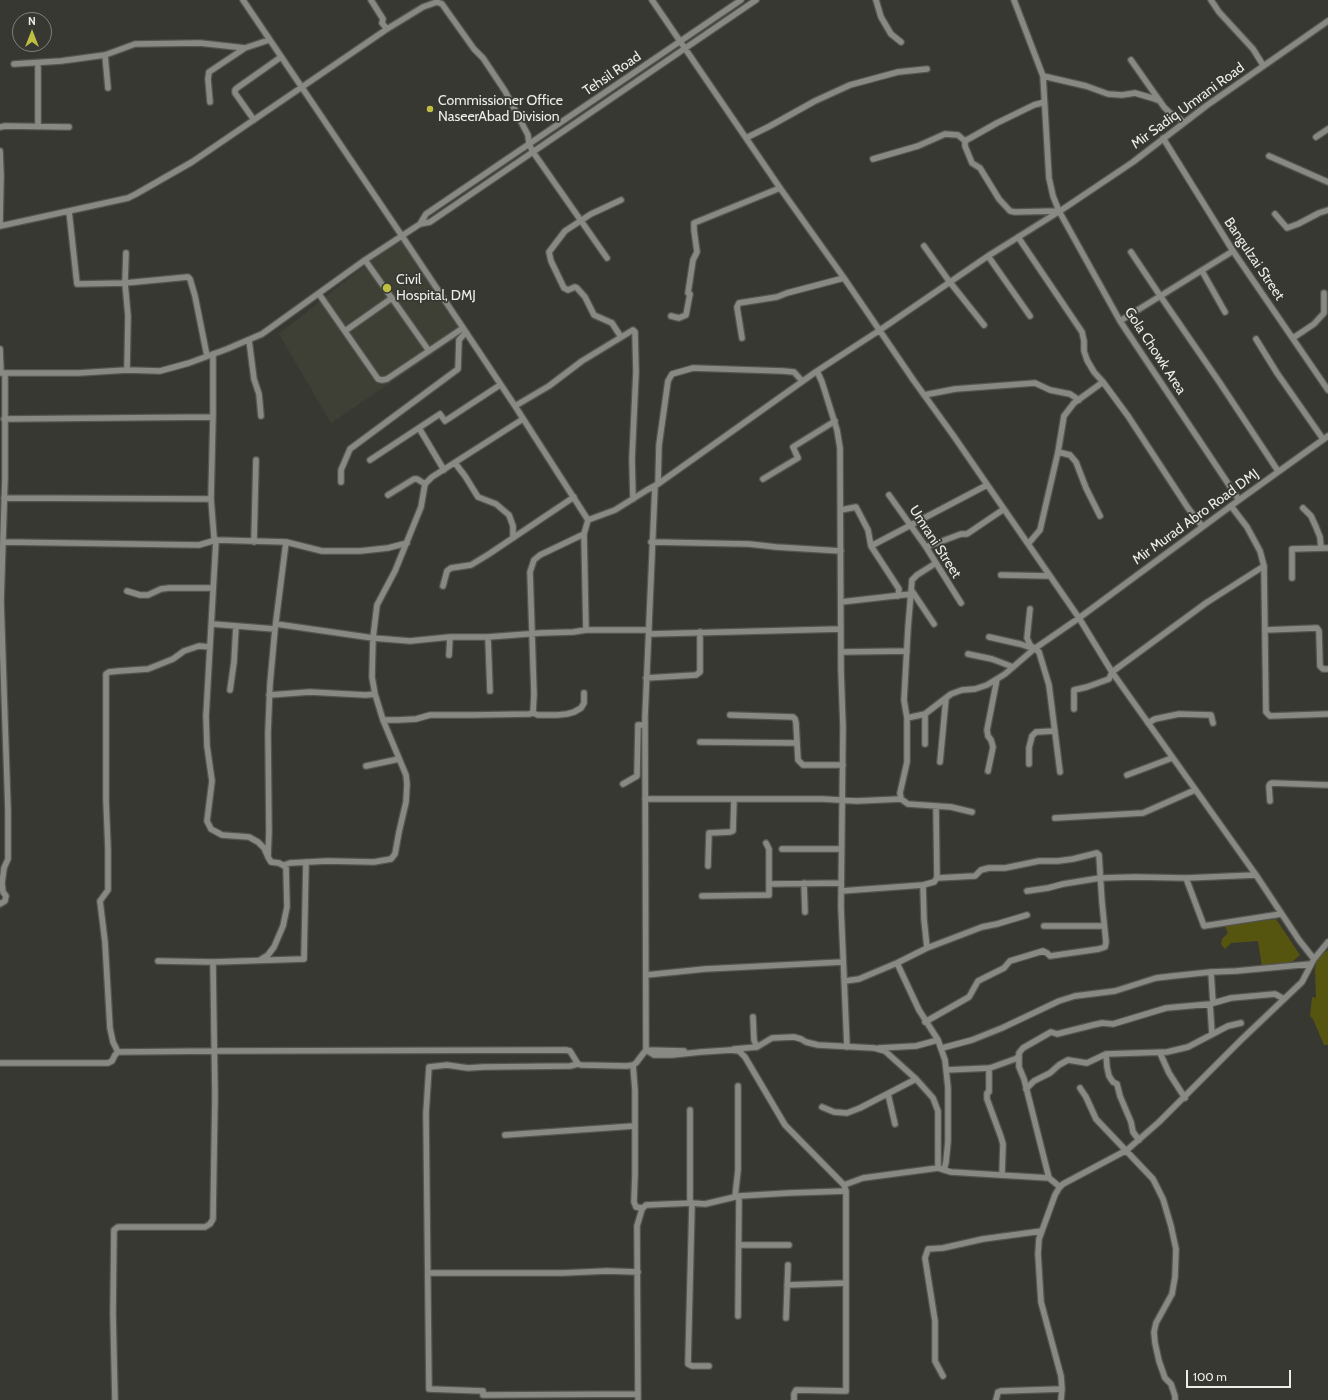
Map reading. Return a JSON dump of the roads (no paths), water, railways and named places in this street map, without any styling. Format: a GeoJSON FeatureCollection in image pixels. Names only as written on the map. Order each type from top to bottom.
{"type":"FeatureCollection","features":[{"type":"Feature","properties":{"kind":"street"},"geometry":{"type":"LineString","coordinates":[[243,0],[515,406],[588,520],[584,534],[586,630]]}},
{"type":"Feature","properties":{"kind":"street"},"geometry":{"type":"LineString","coordinates":[[371,0],[383,19],[382,23],[386,29]]}},
{"type":"Feature","properties":{"kind":"street"},"geometry":{"type":"LineString","coordinates":[[652,0],[780,188],[1079,618],[1112,672],[1256,875],[1312,962]]}},
{"type":"Feature","properties":{"kind":"street","name":"Tehsil Road"},"geometry":{"type":"LineString","coordinates":[[420,224],[426,214],[741,0]]}},
{"type":"Feature","properties":{"kind":"street"},"geometry":{"type":"LineString","coordinates":[[2,373],[79,373],[127,370],[160,371],[174,368],[213,354],[262,334],[365,260],[420,224],[430,222],[756,0]]}},
{"type":"Feature","properties":{"kind":"street"},"geometry":{"type":"LineString","coordinates":[[876,0],[881,17],[891,34],[901,42]]}},
{"type":"Feature","properties":{"kind":"street","name":"Gola Chowk Area"},"geometry":{"type":"LineString","coordinates":[[1014,0],[1042,76],[1049,178],[1053,196],[1120,321],[1239,500]]}},
{"type":"Feature","properties":{"kind":"street"},"geometry":{"type":"LineString","coordinates":[[1211,0],[1219,12],[1253,49],[1263,65]]}},
{"type":"Feature","properties":{"kind":"street"},"geometry":{"type":"LineString","coordinates":[[0,151],[0,225],[128,198],[192,162],[386,29],[431,1],[437,2],[442,4],[474,49],[483,58],[522,122],[533,152],[607,258]]}},
{"type":"Feature","properties":{"kind":"street","name":"Mir Sadiq Umrani Road"},"geometry":{"type":"LineString","coordinates":[[588,520],[615,510],[656,485],[802,381],[988,256],[1133,162],[1206,106],[1328,21]]}},
{"type":"Feature","properties":{"kind":"street"},"geometry":{"type":"LineString","coordinates":[[210,102],[208,79],[210,72],[245,48],[269,40]]}},
{"type":"Feature","properties":{"kind":"street"},"geometry":{"type":"LineString","coordinates":[[14,64],[38,63],[106,55],[135,44],[200,43],[245,48]]}},
{"type":"Feature","properties":{"kind":"street"},"geometry":{"type":"LineString","coordinates":[[106,55],[108,88]]}},
{"type":"Feature","properties":{"kind":"street"},"geometry":{"type":"LineString","coordinates":[[254,120],[235,93],[235,90],[281,57]]}},
{"type":"Feature","properties":{"kind":"street"},"geometry":{"type":"LineString","coordinates":[[1131,60],[1170,113],[1184,123]]}},
{"type":"Feature","properties":{"kind":"street"},"geometry":{"type":"LineString","coordinates":[[38,63],[38,126]]}},
{"type":"Feature","properties":{"kind":"street"},"geometry":{"type":"LineString","coordinates":[[746,138],[815,101],[850,85],[898,72],[926,69]]}},
{"type":"Feature","properties":{"kind":"street"},"geometry":{"type":"LineString","coordinates":[[1042,76],[1086,86],[1108,94],[1122,95],[1135,93],[1160,101]]}},
{"type":"Feature","properties":{"kind":"street"},"geometry":{"type":"LineString","coordinates":[[965,141],[1026,108],[1044,102]]}},
{"type":"Feature","properties":{"kind":"street"},"geometry":{"type":"LineString","coordinates":[[0,127],[69,127]]}},
{"type":"Feature","properties":{"kind":"street"},"geometry":{"type":"LineString","coordinates":[[1316,137],[1328,129]]}},
{"type":"Feature","properties":{"kind":"street"},"geometry":{"type":"LineString","coordinates":[[873,159],[918,146],[945,134],[958,135],[965,141],[965,146],[972,162],[980,168],[999,199],[1010,211],[1061,210]]}},
{"type":"Feature","properties":{"kind":"street","name":"Bangulzai Street"},"geometry":{"type":"LineString","coordinates":[[1163,138],[1233,251],[1328,390]]}},
{"type":"Feature","properties":{"kind":"street"},"geometry":{"type":"LineString","coordinates":[[1269,156],[1328,182]]}},
{"type":"Feature","properties":{"kind":"street"},"geometry":{"type":"LineString","coordinates":[[671,316],[679,318],[686,315],[690,294],[688,293],[693,260],[697,252],[694,223],[780,188]]}},
{"type":"Feature","properties":{"kind":"street"},"geometry":{"type":"LineString","coordinates":[[621,200],[580,221],[565,231],[549,252],[551,261],[564,288],[568,290],[575,287],[577,288],[585,297],[594,315],[612,323],[621,337]]}},
{"type":"Feature","properties":{"kind":"street"},"geometry":{"type":"LineString","coordinates":[[69,211],[77,284],[125,283],[188,277],[195,296],[207,356]]}},
{"type":"Feature","properties":{"kind":"street"},"geometry":{"type":"LineString","coordinates":[[1275,214],[1287,228],[1327,212]]}},
{"type":"Feature","properties":{"kind":"street"},"geometry":{"type":"LineString","coordinates":[[1018,237],[1082,332],[1084,351],[1094,372],[1128,416],[1188,508],[1202,526]]}},
{"type":"Feature","properties":{"kind":"street"},"geometry":{"type":"LineString","coordinates":[[924,246],[949,282],[984,325]]}},
{"type":"Feature","properties":{"kind":"street"},"geometry":{"type":"LineString","coordinates":[[1120,321],[1233,251]]}},
{"type":"Feature","properties":{"kind":"street"},"geometry":{"type":"LineString","coordinates":[[1131,252],[1278,471]]}},
{"type":"Feature","properties":{"kind":"street"},"geometry":{"type":"LineString","coordinates":[[126,253],[125,283],[128,316],[127,370]]}},
{"type":"Feature","properties":{"kind":"street"},"geometry":{"type":"LineString","coordinates":[[988,256],[1030,316]]}},
{"type":"Feature","properties":{"kind":"street"},"geometry":{"type":"LineString","coordinates":[[365,260],[429,351]]}},
{"type":"Feature","properties":{"kind":"street"},"geometry":{"type":"LineString","coordinates":[[1202,271],[1225,312]]}},
{"type":"Feature","properties":{"kind":"street"},"geometry":{"type":"LineString","coordinates":[[742,338],[737,307],[739,303],[777,297],[844,278]]}},
{"type":"Feature","properties":{"kind":"street"},"geometry":{"type":"LineString","coordinates":[[1293,338],[1314,324],[1324,313],[1324,292]]}},
{"type":"Feature","properties":{"kind":"street"},"geometry":{"type":"LineString","coordinates":[[319,294],[378,379],[382,380],[387,379],[464,330]]}},
{"type":"Feature","properties":{"kind":"street"},"geometry":{"type":"LineString","coordinates":[[345,331],[392,298]]}},
{"type":"Feature","properties":{"kind":"street"},"geometry":{"type":"LineString","coordinates":[[341,482],[341,470],[350,448],[458,369],[459,340],[464,330]]}},
{"type":"Feature","properties":{"kind":"street"},"geometry":{"type":"LineString","coordinates":[[515,406],[549,386],[582,361],[632,330],[635,332],[636,372],[632,458],[633,499]]}},
{"type":"Feature","properties":{"kind":"street"},"geometry":{"type":"LineString","coordinates":[[1256,339],[1277,373],[1326,438]]}},
{"type":"Feature","properties":{"kind":"street"},"geometry":{"type":"LineString","coordinates":[[249,340],[254,379],[259,394],[261,416]]}},
{"type":"Feature","properties":{"kind":"street"},"geometry":{"type":"LineString","coordinates":[[0,349],[4,419],[2,486],[4,498],[2,601],[8,810],[8,859],[4,868],[2,883],[3,892],[6,896],[5,901],[0,904]]}},
{"type":"Feature","properties":{"kind":"street"},"geometry":{"type":"LineString","coordinates":[[213,354],[211,499],[214,537],[216,540],[206,716],[207,746],[212,781],[207,821],[211,829],[222,835],[249,837],[258,842],[264,848],[272,862],[284,864],[327,861],[374,862],[391,859],[395,854],[398,832],[406,802],[407,784],[406,775],[383,720],[375,694],[372,677],[373,638],[377,605],[395,571],[421,507],[425,484],[432,477],[523,420]]}},
{"type":"Feature","properties":{"kind":"street"},"geometry":{"type":"LineString","coordinates":[[116,1054],[214,1051],[566,1050],[572,1053],[577,1062],[587,1066],[632,1065],[636,1063],[646,1050],[644,725],[649,632],[651,542],[659,445],[668,381],[672,374],[693,368],[794,372],[802,381]]}},
{"type":"Feature","properties":{"kind":"street"},"geometry":{"type":"LineString","coordinates":[[817,371],[835,421],[840,448],[843,765],[842,891],[846,1047]]}},
{"type":"Feature","properties":{"kind":"street"},"geometry":{"type":"LineString","coordinates":[[1028,544],[1040,530],[1058,452],[1064,416],[1070,407],[1103,382]]}},
{"type":"Feature","properties":{"kind":"street"},"geometry":{"type":"LineString","coordinates":[[924,395],[955,389],[1035,383],[1050,390],[1070,394],[1079,400]]}},
{"type":"Feature","properties":{"kind":"street"},"geometry":{"type":"LineString","coordinates":[[370,460],[440,414],[444,421],[500,385]]}},
{"type":"Feature","properties":{"kind":"street"},"geometry":{"type":"LineString","coordinates":[[4,419],[213,417]]}},
{"type":"Feature","properties":{"kind":"street"},"geometry":{"type":"LineString","coordinates":[[763,479],[798,458],[793,447],[835,421]]}},
{"type":"Feature","properties":{"kind":"street"},"geometry":{"type":"LineString","coordinates":[[419,428],[444,470]]}},
{"type":"Feature","properties":{"kind":"street","name":"Mir Murad Abro Road DMJ"},"geometry":{"type":"LineString","coordinates":[[925,714],[951,694],[962,690],[975,689],[987,685],[997,679],[1034,649],[1079,618],[1278,471],[1326,438]]}},
{"type":"Feature","properties":{"kind":"street"},"geometry":{"type":"LineString","coordinates":[[1058,452],[1070,455],[1076,462],[1086,488],[1100,516]]}},
{"type":"Feature","properties":{"kind":"street"},"geometry":{"type":"LineString","coordinates":[[254,542],[256,460]]}},
{"type":"Feature","properties":{"kind":"street"},"geometry":{"type":"LineString","coordinates":[[456,463],[478,497],[496,504],[509,515],[513,526],[513,538]]}},
{"type":"Feature","properties":{"kind":"street"},"geometry":{"type":"LineString","coordinates":[[388,495],[414,479],[417,479],[425,484]]}},
{"type":"Feature","properties":{"kind":"street"},"geometry":{"type":"LineString","coordinates":[[871,546],[910,524],[987,485]]}},
{"type":"Feature","properties":{"kind":"street","name":"Umrani Street"},"geometry":{"type":"LineString","coordinates":[[890,495],[926,547],[961,603]]}},
{"type":"Feature","properties":{"kind":"street"},"geometry":{"type":"LineString","coordinates":[[443,586],[447,571],[451,568],[471,565],[574,497]]}},
{"type":"Feature","properties":{"kind":"street"},"geometry":{"type":"LineString","coordinates":[[4,498],[211,499]]}},
{"type":"Feature","properties":{"kind":"street"},"geometry":{"type":"LineString","coordinates":[[1232,506],[1247,527],[1260,551],[1264,566],[1266,712],[1270,716],[1328,714]]}},
{"type":"Feature","properties":{"kind":"street"},"geometry":{"type":"LineString","coordinates":[[841,510],[856,507],[868,530],[871,546],[899,589],[898,596]]}},
{"type":"Feature","properties":{"kind":"street"},"geometry":{"type":"LineString","coordinates":[[1303,508],[1311,516],[1316,527],[1320,537],[1321,548]]}},
{"type":"Feature","properties":{"kind":"street"},"geometry":{"type":"LineString","coordinates":[[926,547],[962,534],[967,534],[1004,509]]}},
{"type":"Feature","properties":{"kind":"street"},"geometry":{"type":"LineString","coordinates":[[533,713],[534,694],[530,572],[534,560],[550,550],[584,534]]}},
{"type":"Feature","properties":{"kind":"street"},"geometry":{"type":"LineString","coordinates":[[3,542],[199,545],[216,540],[286,542],[322,551],[360,551],[388,548],[406,543]]}},
{"type":"Feature","properties":{"kind":"street"},"geometry":{"type":"LineString","coordinates":[[268,857],[269,695],[275,626],[286,542]]}},
{"type":"Feature","properties":{"kind":"street"},"geometry":{"type":"LineString","coordinates":[[651,542],[748,544],[776,548],[841,551]]}},
{"type":"Feature","properties":{"kind":"street"},"geometry":{"type":"LineString","coordinates":[[1292,578],[1292,549],[1328,548]]}},
{"type":"Feature","properties":{"kind":"street"},"geometry":{"type":"LineString","coordinates":[[936,563],[912,580],[904,700],[907,718],[907,762],[900,793],[902,799],[908,804],[951,807],[972,812]]}},
{"type":"Feature","properties":{"kind":"street"},"geometry":{"type":"LineString","coordinates":[[1074,709],[1074,690],[1088,687],[1109,679],[1112,672],[1206,603],[1264,566]]}},
{"type":"Feature","properties":{"kind":"street"},"geometry":{"type":"LineString","coordinates":[[1001,575],[1050,576]]}},
{"type":"Feature","properties":{"kind":"street"},"geometry":{"type":"LineString","coordinates":[[127,591],[140,595],[148,595],[161,589],[169,588],[213,588]]}},
{"type":"Feature","properties":{"kind":"street"},"geometry":{"type":"LineString","coordinates":[[841,602],[898,596],[911,593]]}},
{"type":"Feature","properties":{"kind":"street"},"geometry":{"type":"LineString","coordinates":[[911,593],[934,624]]}},
{"type":"Feature","properties":{"kind":"street"},"geometry":{"type":"LineString","coordinates":[[1030,609],[1028,638],[1030,645],[1034,649]]}},
{"type":"Feature","properties":{"kind":"street"},"geometry":{"type":"LineString","coordinates":[[212,624],[236,626],[275,626],[410,641],[450,637],[488,637],[586,630],[700,632],[841,629]]}},
{"type":"Feature","properties":{"kind":"street"},"geometry":{"type":"LineString","coordinates":[[230,690],[234,662],[236,626]]}},
{"type":"Feature","properties":{"kind":"street"},"geometry":{"type":"LineString","coordinates":[[1264,630],[1317,628],[1319,631],[1320,666],[1323,669],[1328,669]]}},
{"type":"Feature","properties":{"kind":"street"},"geometry":{"type":"LineString","coordinates":[[646,678],[696,675],[700,672],[700,632]]}},
{"type":"Feature","properties":{"kind":"street"},"geometry":{"type":"LineString","coordinates":[[449,655],[450,637]]}},
{"type":"Feature","properties":{"kind":"street"},"geometry":{"type":"LineString","coordinates":[[488,637],[490,691]]}},
{"type":"Feature","properties":{"kind":"street"},"geometry":{"type":"LineString","coordinates":[[989,637],[1020,644],[1039,652],[1049,685],[1060,772]]}},
{"type":"Feature","properties":{"kind":"street"},"geometry":{"type":"LineString","coordinates":[[0,1064],[108,1063],[112,1061],[116,1054],[110,1028],[105,942],[100,901],[108,890],[106,674],[119,671],[148,669],[166,662],[184,651],[199,646],[210,647]]}},
{"type":"Feature","properties":{"kind":"street"},"geometry":{"type":"LineString","coordinates":[[842,652],[907,651]]}},
{"type":"Feature","properties":{"kind":"street"},"geometry":{"type":"LineString","coordinates":[[968,654],[992,659],[1013,667]]}},
{"type":"Feature","properties":{"kind":"street"},"geometry":{"type":"LineString","coordinates":[[988,772],[993,747],[987,730],[997,679]]}},
{"type":"Feature","properties":{"kind":"street"},"geometry":{"type":"LineString","coordinates":[[269,695],[310,692],[366,695],[375,694]]}},
{"type":"Feature","properties":{"kind":"street"},"geometry":{"type":"LineString","coordinates":[[383,720],[416,719],[430,714],[567,714],[581,708],[584,704],[584,693]]}},
{"type":"Feature","properties":{"kind":"street"},"geometry":{"type":"LineString","coordinates":[[940,762],[946,698]]}},
{"type":"Feature","properties":{"kind":"street"},"geometry":{"type":"LineString","coordinates":[[907,718],[925,714],[925,744]]}},
{"type":"Feature","properties":{"kind":"street"},"geometry":{"type":"LineString","coordinates":[[1148,723],[1155,719],[1179,714],[1211,715],[1213,723]]}},
{"type":"Feature","properties":{"kind":"street"},"geometry":{"type":"LineString","coordinates":[[730,715],[793,717],[796,723],[798,760],[803,765],[843,765]]}},
{"type":"Feature","properties":{"kind":"street"},"geometry":{"type":"LineString","coordinates":[[623,784],[637,776],[638,725],[644,725]]}},
{"type":"Feature","properties":{"kind":"street"},"geometry":{"type":"LineString","coordinates":[[1029,764],[1029,748],[1032,736],[1036,732],[1055,731]]}},
{"type":"Feature","properties":{"kind":"street"},"geometry":{"type":"LineString","coordinates":[[700,742],[797,743]]}},
{"type":"Feature","properties":{"kind":"street"},"geometry":{"type":"LineString","coordinates":[[1127,775],[1172,758]]}},
{"type":"Feature","properties":{"kind":"street"},"geometry":{"type":"LineString","coordinates":[[366,766],[399,759]]}},
{"type":"Feature","properties":{"kind":"street"},"geometry":{"type":"LineString","coordinates":[[1270,801],[1269,786],[1272,783],[1328,785]]}},
{"type":"Feature","properties":{"kind":"street"},"geometry":{"type":"LineString","coordinates":[[1055,818],[1143,813],[1195,790]]}},
{"type":"Feature","properties":{"kind":"street"},"geometry":{"type":"LineString","coordinates":[[645,798],[842,799],[857,801],[902,799]]}},
{"type":"Feature","properties":{"kind":"street"},"geometry":{"type":"LineString","coordinates":[[708,866],[708,833],[733,831],[734,799]]}},
{"type":"Feature","properties":{"kind":"street"},"geometry":{"type":"LineString","coordinates":[[936,806],[935,841],[937,878]]}},
{"type":"Feature","properties":{"kind":"street"},"geometry":{"type":"LineString","coordinates":[[702,896],[769,895],[769,849],[766,843]]}},
{"type":"Feature","properties":{"kind":"street"},"geometry":{"type":"LineString","coordinates":[[782,849],[842,849]]}},
{"type":"Feature","properties":{"kind":"street"},"geometry":{"type":"LineString","coordinates":[[842,891],[923,885],[934,882],[937,878],[975,876],[981,870],[989,868],[1005,868],[1039,861],[1058,861],[1097,853],[1100,854],[1100,878],[1105,947],[1050,956],[1042,951],[1010,961],[1004,968],[978,982],[970,997],[925,1022]]}},
{"type":"Feature","properties":{"kind":"street"},"geometry":{"type":"LineString","coordinates":[[158,961],[213,962],[304,959],[306,862]]}},
{"type":"Feature","properties":{"kind":"street"},"geometry":{"type":"LineString","coordinates":[[260,960],[268,956],[274,947],[284,922],[287,907],[287,885],[286,867],[284,864]]}},
{"type":"Feature","properties":{"kind":"street"},"geometry":{"type":"LineString","coordinates":[[1027,890],[1048,888],[1062,884],[1100,878],[1186,878],[1256,875]]}},
{"type":"Feature","properties":{"kind":"street"},"geometry":{"type":"LineString","coordinates":[[1186,878],[1204,926],[1281,914]]}},
{"type":"Feature","properties":{"kind":"street"},"geometry":{"type":"LineString","coordinates":[[804,883],[805,912]]}},
{"type":"Feature","properties":{"kind":"street"},"geometry":{"type":"LineString","coordinates":[[769,884],[842,883]]}},
{"type":"Feature","properties":{"kind":"street"},"geometry":{"type":"LineString","coordinates":[[923,885],[927,948]]}},
{"type":"Feature","properties":{"kind":"street"},"geometry":{"type":"LineString","coordinates":[[845,981],[859,979],[897,963],[927,948],[982,928],[1027,915]]}},
{"type":"Feature","properties":{"kind":"street"},"geometry":{"type":"LineString","coordinates":[[1044,926],[1104,926]]}},
{"type":"Feature","properties":{"kind":"street"},"geometry":{"type":"LineString","coordinates":[[1061,1400],[1061,1376],[1041,1302],[1038,1243],[1055,1195],[1063,1184],[1127,1150],[1160,1122],[1241,1040],[1302,982],[1312,962],[1328,942]]}},
{"type":"Feature","properties":{"kind":"street"},"geometry":{"type":"LineString","coordinates":[[115,1400],[113,1314],[114,1230],[118,1227],[205,1227],[214,1219],[213,962]]}},
{"type":"Feature","properties":{"kind":"street"},"geometry":{"type":"LineString","coordinates":[[646,975],[712,969],[843,962]]}},
{"type":"Feature","properties":{"kind":"street"},"geometry":{"type":"LineString","coordinates":[[942,1048],[972,1040],[1074,996],[1115,991],[1162,978],[1211,972],[1236,972],[1312,962]]}},
{"type":"Feature","properties":{"kind":"street"},"geometry":{"type":"LineString","coordinates":[[897,963],[925,1022],[942,1048],[948,1088],[948,1141],[946,1162],[941,1169]]}},
{"type":"Feature","properties":{"kind":"street"},"geometry":{"type":"LineString","coordinates":[[1211,972],[1212,1034]]}},
{"type":"Feature","properties":{"kind":"street"},"geometry":{"type":"LineString","coordinates":[[1049,1178],[1019,1066],[1018,1053],[1023,1048],[1043,1035],[1051,1032],[1057,1034],[1093,1025],[1118,1022],[1166,1008],[1212,1004],[1232,998],[1275,994],[1284,999]]}},
{"type":"Feature","properties":{"kind":"street"},"geometry":{"type":"LineString","coordinates":[[753,1017],[754,1040],[756,1046]]}},
{"type":"Feature","properties":{"kind":"street"},"geometry":{"type":"LineString","coordinates":[[1026,1089],[1034,1082],[1068,1060],[1087,1063],[1106,1054],[1160,1053],[1188,1047],[1228,1026],[1241,1023]]}},
{"type":"Feature","properties":{"kind":"street"},"geometry":{"type":"LineString","coordinates":[[646,1050],[675,1051],[742,1048],[756,1046],[772,1038],[794,1036],[801,1038],[806,1042],[818,1045],[879,1048],[916,1046],[938,1040]]}},
{"type":"Feature","properties":{"kind":"street"},"geometry":{"type":"LineString","coordinates":[[879,1048],[885,1051],[916,1079],[934,1098],[938,1111],[941,1169]]}},
{"type":"Feature","properties":{"kind":"street"},"geometry":{"type":"LineString","coordinates":[[646,1050],[654,1055],[731,1050],[739,1051],[746,1056],[786,1125],[845,1188],[846,1391],[796,1390],[794,1400]]}},
{"type":"Feature","properties":{"kind":"street"},"geometry":{"type":"LineString","coordinates":[[1160,1053],[1169,1073],[1185,1098]]}},
{"type":"Feature","properties":{"kind":"street"},"geometry":{"type":"LineString","coordinates":[[1106,1054],[1109,1076],[1113,1082],[1117,1084],[1120,1096],[1131,1122],[1133,1132],[1139,1140]]}},
{"type":"Feature","properties":{"kind":"street"},"geometry":{"type":"LineString","coordinates":[[946,1070],[989,1068],[1018,1057]]}},
{"type":"Feature","properties":{"kind":"street"},"geometry":{"type":"LineString","coordinates":[[577,1062],[570,1066],[483,1066],[468,1068],[447,1065],[429,1067],[426,1113],[429,1389],[483,1391],[483,1396],[508,1398],[638,1397],[637,1226],[643,1208],[646,1205],[692,1203],[705,1204],[737,1197],[845,1188],[863,1178],[941,1169],[1049,1178],[1060,1187]]}},
{"type":"Feature","properties":{"kind":"street"},"geometry":{"type":"LineString","coordinates":[[632,1065],[635,1090],[634,1202],[636,1207],[643,1208]]}},
{"type":"Feature","properties":{"kind":"street"},"geometry":{"type":"LineString","coordinates":[[989,1068],[989,1092],[987,1094],[987,1099],[1003,1144],[1002,1175]]}},
{"type":"Feature","properties":{"kind":"street"},"geometry":{"type":"LineString","coordinates":[[822,1107],[834,1112],[847,1113],[860,1108],[916,1079]]}},
{"type":"Feature","properties":{"kind":"street"},"geometry":{"type":"LineString","coordinates":[[738,1086],[738,1170],[736,1176],[739,1245],[738,1316]]}},
{"type":"Feature","properties":{"kind":"street"},"geometry":{"type":"LineString","coordinates":[[1080,1088],[1096,1118],[1153,1179],[1163,1199],[1176,1249],[1175,1277],[1172,1294],[1156,1323],[1154,1332],[1159,1361],[1165,1378],[1171,1384],[1175,1400]]}},
{"type":"Feature","properties":{"kind":"street"},"geometry":{"type":"LineString","coordinates":[[888,1094],[895,1124]]}},
{"type":"Feature","properties":{"kind":"street"},"geometry":{"type":"LineString","coordinates":[[690,1110],[690,1201],[692,1203],[688,1364],[692,1366],[709,1366]]}},
{"type":"Feature","properties":{"kind":"street"},"geometry":{"type":"LineString","coordinates":[[504,1135],[634,1126]]}},
{"type":"Feature","properties":{"kind":"street"},"geometry":{"type":"LineString","coordinates":[[943,1376],[935,1361],[935,1322],[925,1258],[928,1249],[943,1248],[983,1239],[1042,1231]]}},
{"type":"Feature","properties":{"kind":"street"},"geometry":{"type":"LineString","coordinates":[[739,1245],[789,1245]]}},
{"type":"Feature","properties":{"kind":"street"},"geometry":{"type":"LineString","coordinates":[[786,1318],[788,1265]]}},
{"type":"Feature","properties":{"kind":"street"},"geometry":{"type":"LineString","coordinates":[[428,1273],[638,1272]]}},
{"type":"Feature","properties":{"kind":"street"},"geometry":{"type":"LineString","coordinates":[[787,1285],[846,1283]]}},
{"type":"Feature","properties":{"kind":"street"},"geometry":{"type":"LineString","coordinates":[[996,1400],[998,1392],[1001,1391],[1062,1389]]}},
{"type":"Feature","properties":{"kind":"place","name":"Commissioner Office NaseerAbad Division"},"geometry":{"type":"Point","coordinates":[430,109]}},
{"type":"Feature","properties":{"kind":"place","name":"Civil Hospital, DMJ"},"geometry":{"type":"Point","coordinates":[387,288]}}]}
